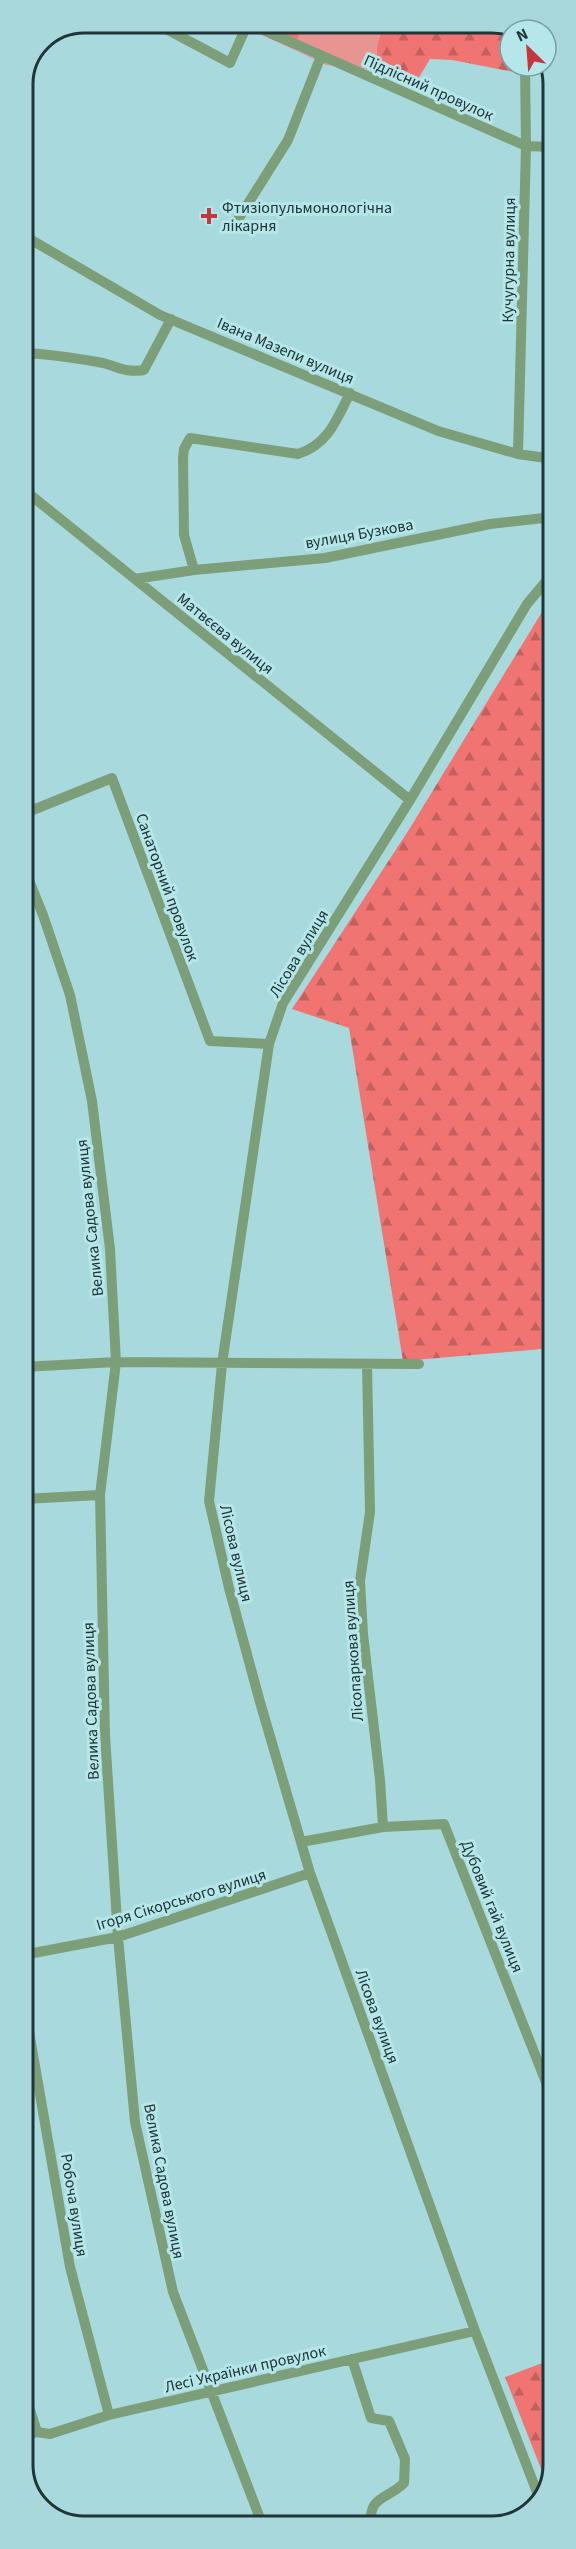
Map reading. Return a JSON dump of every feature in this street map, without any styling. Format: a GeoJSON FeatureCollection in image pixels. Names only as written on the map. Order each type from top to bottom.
{"type":"FeatureCollection","features":[{"type":"Feature","properties":{"kind":"street","name":"Підлісний провулок"},"geometry":{"type":"LineString","coordinates":[[174,33],[230,63],[244,33]]}},
{"type":"Feature","properties":{"kind":"street","name":"Підлісний провулок"},"geometry":{"type":"LineString","coordinates":[[270,33],[526,146],[543,147]]}},
{"type":"Feature","properties":{"kind":"street"},"geometry":{"type":"LineString","coordinates":[[232,229],[288,140],[321,56]]}},
{"type":"Feature","properties":{"kind":"street","name":"Кучугурна вулиця"},"geometry":{"type":"LineString","coordinates":[[518,454],[526,146],[525,78]]}},
{"type":"Feature","properties":{"kind":"street","name":"Івана Мазепи вулиця"},"geometry":{"type":"LineString","coordinates":[[33,241],[160,315],[438,431],[518,454],[543,458]]}},
{"type":"Feature","properties":{"kind":"street"},"geometry":{"type":"LineString","coordinates":[[33,353],[76,358],[110,365],[131,373],[144,370],[171,319]]}},
{"type":"Feature","properties":{"kind":"street"},"geometry":{"type":"LineString","coordinates":[[194,570],[183,535],[183,458],[184,449],[190,438],[298,454],[311,451],[331,432],[350,393]]}},
{"type":"Feature","properties":{"kind":"street","name":"Матвєєва вулиця"},"geometry":{"type":"LineString","coordinates":[[33,497],[410,800]]}},
{"type":"Feature","properties":{"kind":"street","name":"вулиця Бузкова"},"geometry":{"type":"LineString","coordinates":[[135,579],[194,570],[325,558],[490,524],[543,518]]}},
{"type":"Feature","properties":{"kind":"street","name":"Лісова вулиця"},"geometry":{"type":"LineString","coordinates":[[536,2490],[474,2331],[310,1873],[229,1588],[209,1502],[222,1364],[269,1044],[283,1003],[410,800],[527,604],[543,585]]}},
{"type":"Feature","properties":{"kind":"street","name":"Санаторний провулок"},"geometry":{"type":"LineString","coordinates":[[33,810],[112,778],[210,1041],[269,1044]]}},
{"type":"Feature","properties":{"kind":"street","name":"Велика Садова вулиця"},"geometry":{"type":"LineString","coordinates":[[33,891],[70,995],[92,1101],[110,1249],[116,1362],[100,1495],[105,1735],[118,1937],[135,2122],[173,2292],[259,2516]]}},
{"type":"Feature","properties":{"kind":"street"},"geometry":{"type":"LineString","coordinates":[[33,1366],[116,1362],[419,1364]]}},
{"type":"Feature","properties":{"kind":"street","name":"Лісопаркова вулиця"},"geometry":{"type":"LineString","coordinates":[[367,1364],[370,1512],[360,1581],[363,1634],[380,1780],[383,1827]]}},
{"type":"Feature","properties":{"kind":"street"},"geometry":{"type":"LineString","coordinates":[[33,1498],[100,1495]]}},
{"type":"Feature","properties":{"kind":"street","name":"Дубовий гай вулиця"},"geometry":{"type":"LineString","coordinates":[[383,1827],[444,1824],[543,2075]]}},
{"type":"Feature","properties":{"kind":"street"},"geometry":{"type":"LineString","coordinates":[[301,1842],[383,1827]]}},
{"type":"Feature","properties":{"kind":"street","name":"Ігоря Сікорського вулиця"},"geometry":{"type":"LineString","coordinates":[[33,1953],[118,1937],[310,1873]]}},
{"type":"Feature","properties":{"kind":"street","name":"Робоча вулиця"},"geometry":{"type":"LineString","coordinates":[[33,2054],[70,2267],[109,2415]]}},
{"type":"Feature","properties":{"kind":"street","name":"Лесі Українки провулок"},"geometry":{"type":"LineString","coordinates":[[33,2433],[50,2434],[109,2415],[474,2331]]}},
{"type":"Feature","properties":{"kind":"street"},"geometry":{"type":"LineString","coordinates":[[352,2359],[371,2418],[389,2421],[405,2459],[404,2483],[396,2491],[379,2497],[369,2516]]}},
{"type":"Feature","properties":{"kind":"street"},"geometry":{"type":"LineString","coordinates":[[33,2419],[37,2432]]}},
{"type":"Feature","properties":{"kind":"green space"},"geometry":{"type":"Polygon","coordinates":[[[258,33],[300,33],[293,49],[258,33]]]}},
{"type":"Feature","properties":{"kind":"green space"},"geometry":{"type":"Polygon","coordinates":[[[380,33],[498,33],[498,69],[452,60],[430,59],[412,89],[376,70],[377,46],[380,33]]]}},
{"type":"Feature","properties":{"kind":"green space"},"geometry":{"type":"Polygon","coordinates":[[[543,610],[543,1349],[403,1361],[349,1028],[292,1009],[410,828],[543,610]]]}},
{"type":"Feature","properties":{"kind":"green space"},"geometry":{"type":"Polygon","coordinates":[[[543,2363],[542,2472],[505,2377],[543,2363]]]}},
{"type":"Feature","properties":{"kind":"shaded area"},"geometry":{"type":"Polygon","coordinates":[[[300,33],[380,33],[377,46],[376,70],[326,65],[293,49],[300,33]]]}},
{"type":"Feature","properties":{"kind":"place","name":"Фтизіопульмонологічна лікарня"},"geometry":{"type":"Point","coordinates":[209,216]}}]}
